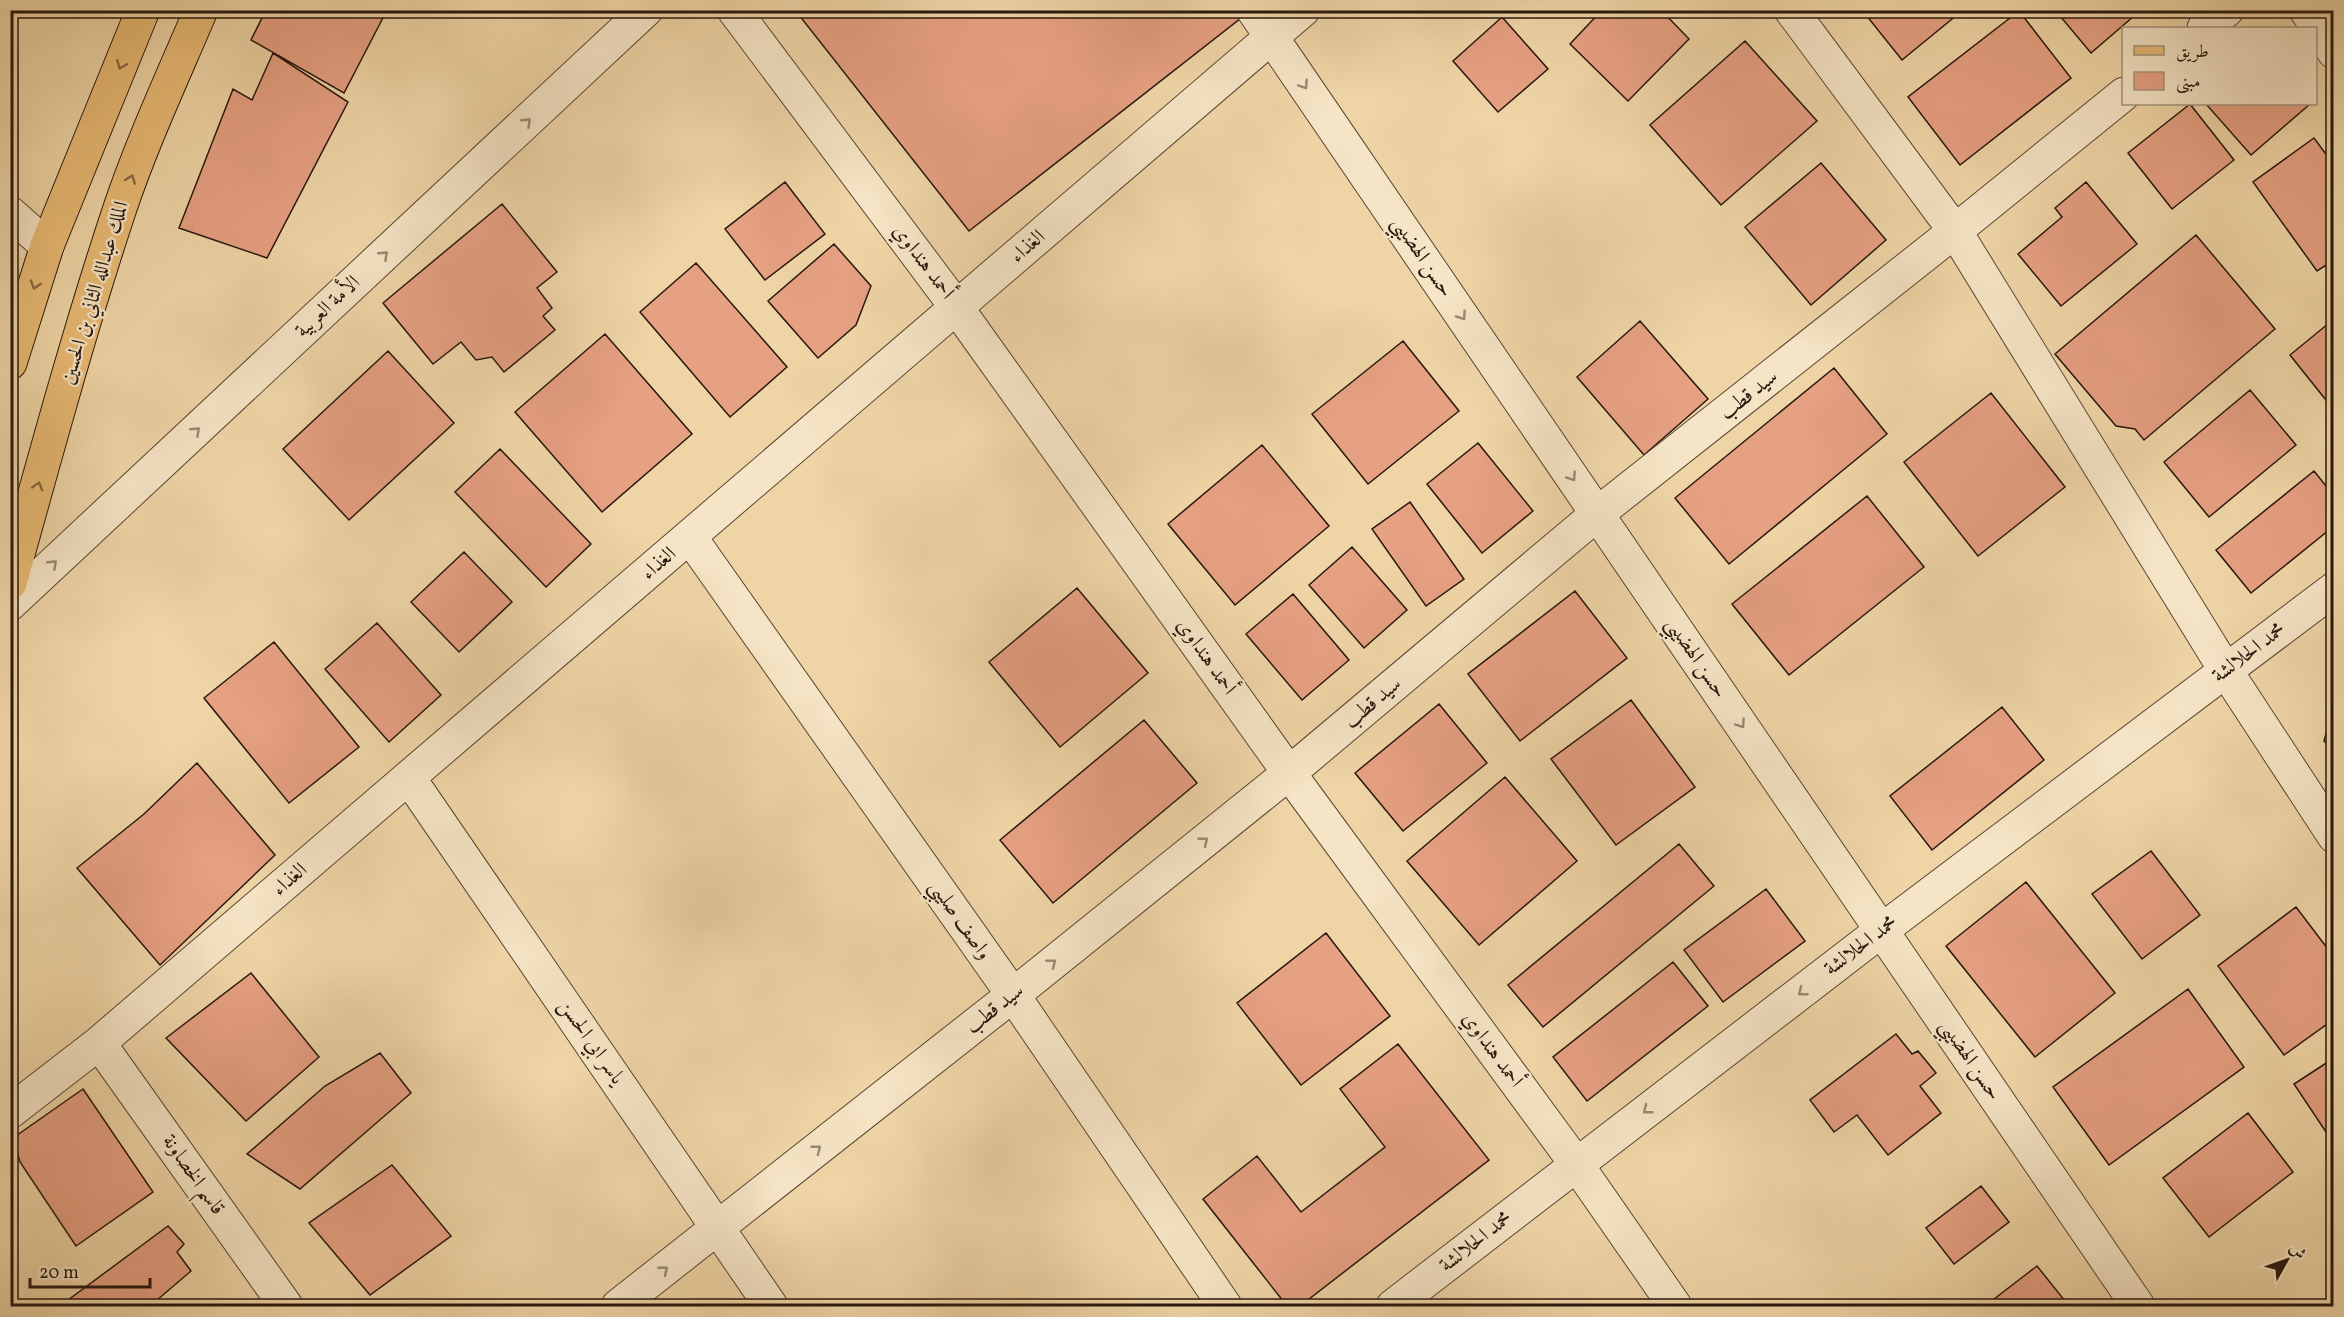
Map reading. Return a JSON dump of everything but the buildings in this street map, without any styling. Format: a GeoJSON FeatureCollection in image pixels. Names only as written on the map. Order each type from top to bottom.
{"type":"FeatureCollection","features":[{"type":"Feature","properties":{"kind":"main road"},"geometry":{"type":"LineString","coordinates":[[10,363],[47,246],[143,10]]}},
{"type":"Feature","properties":{"kind":"main road","name":"الملك عبدالله الثاني بن الحسين"},"geometry":{"type":"LineString","coordinates":[[10,583],[120,207],[201,10]]}},
{"type":"Feature","properties":{"kind":"street","name":"الأمة العربية"},"geometry":{"type":"LineString","coordinates":[[10,604],[646,10]]}},
{"type":"Feature","properties":{"kind":"street","name":"أحمد هنداوي"},"geometry":{"type":"LineString","coordinates":[[734,10],[957,308],[1289,773],[1577,1165],[1676,1306]]}},
{"type":"Feature","properties":{"kind":"street","name":"حسن الهضيبي"},"geometry":{"type":"LineString","coordinates":[[1253,10],[2138,1306]]}},
{"type":"Feature","properties":{"kind":"street","name":"الغذاء"},"geometry":{"type":"LineString","coordinates":[[10,1112],[99,1043],[1304,10]]}},
{"type":"Feature","properties":{"kind":"street"},"geometry":{"type":"LineString","coordinates":[[1791,10],[1955,231],[2226,671],[2334,836]]}},
{"type":"Feature","properties":{"kind":"street"},"geometry":{"type":"LineString","coordinates":[[2205,27],[2227,10]]}},
{"type":"Feature","properties":{"kind":"street"},"geometry":{"type":"LineString","coordinates":[[2306,10],[2334,52]]}},
{"type":"Feature","properties":{"kind":"street","name":"سيد قطب"},"geometry":{"type":"LineString","coordinates":[[618,1306],[1012,996],[1289,773],[1597,514],[2122,96]]}},
{"type":"Feature","properties":{"kind":"street"},"geometry":{"type":"LineString","coordinates":[[10,213],[47,246]]}},
{"type":"Feature","properties":{"kind":"street","name":"واصف صليبي"},"geometry":{"type":"LineString","coordinates":[[690,537],[1012,996],[1225,1306]]}},
{"type":"Feature","properties":{"kind":"street","name":"محمد الحلالشة"},"geometry":{"type":"LineString","coordinates":[[1393,1306],[1882,930],[2334,590]]}},
{"type":"Feature","properties":{"kind":"street","name":"ياسر ابي الحسن"},"geometry":{"type":"LineString","coordinates":[[409,778],[771,1306]]}},
{"type":"Feature","properties":{"kind":"street","name":"قاسم الخصاونة"},"geometry":{"type":"LineString","coordinates":[[99,1043],[286,1306]]}}]}
